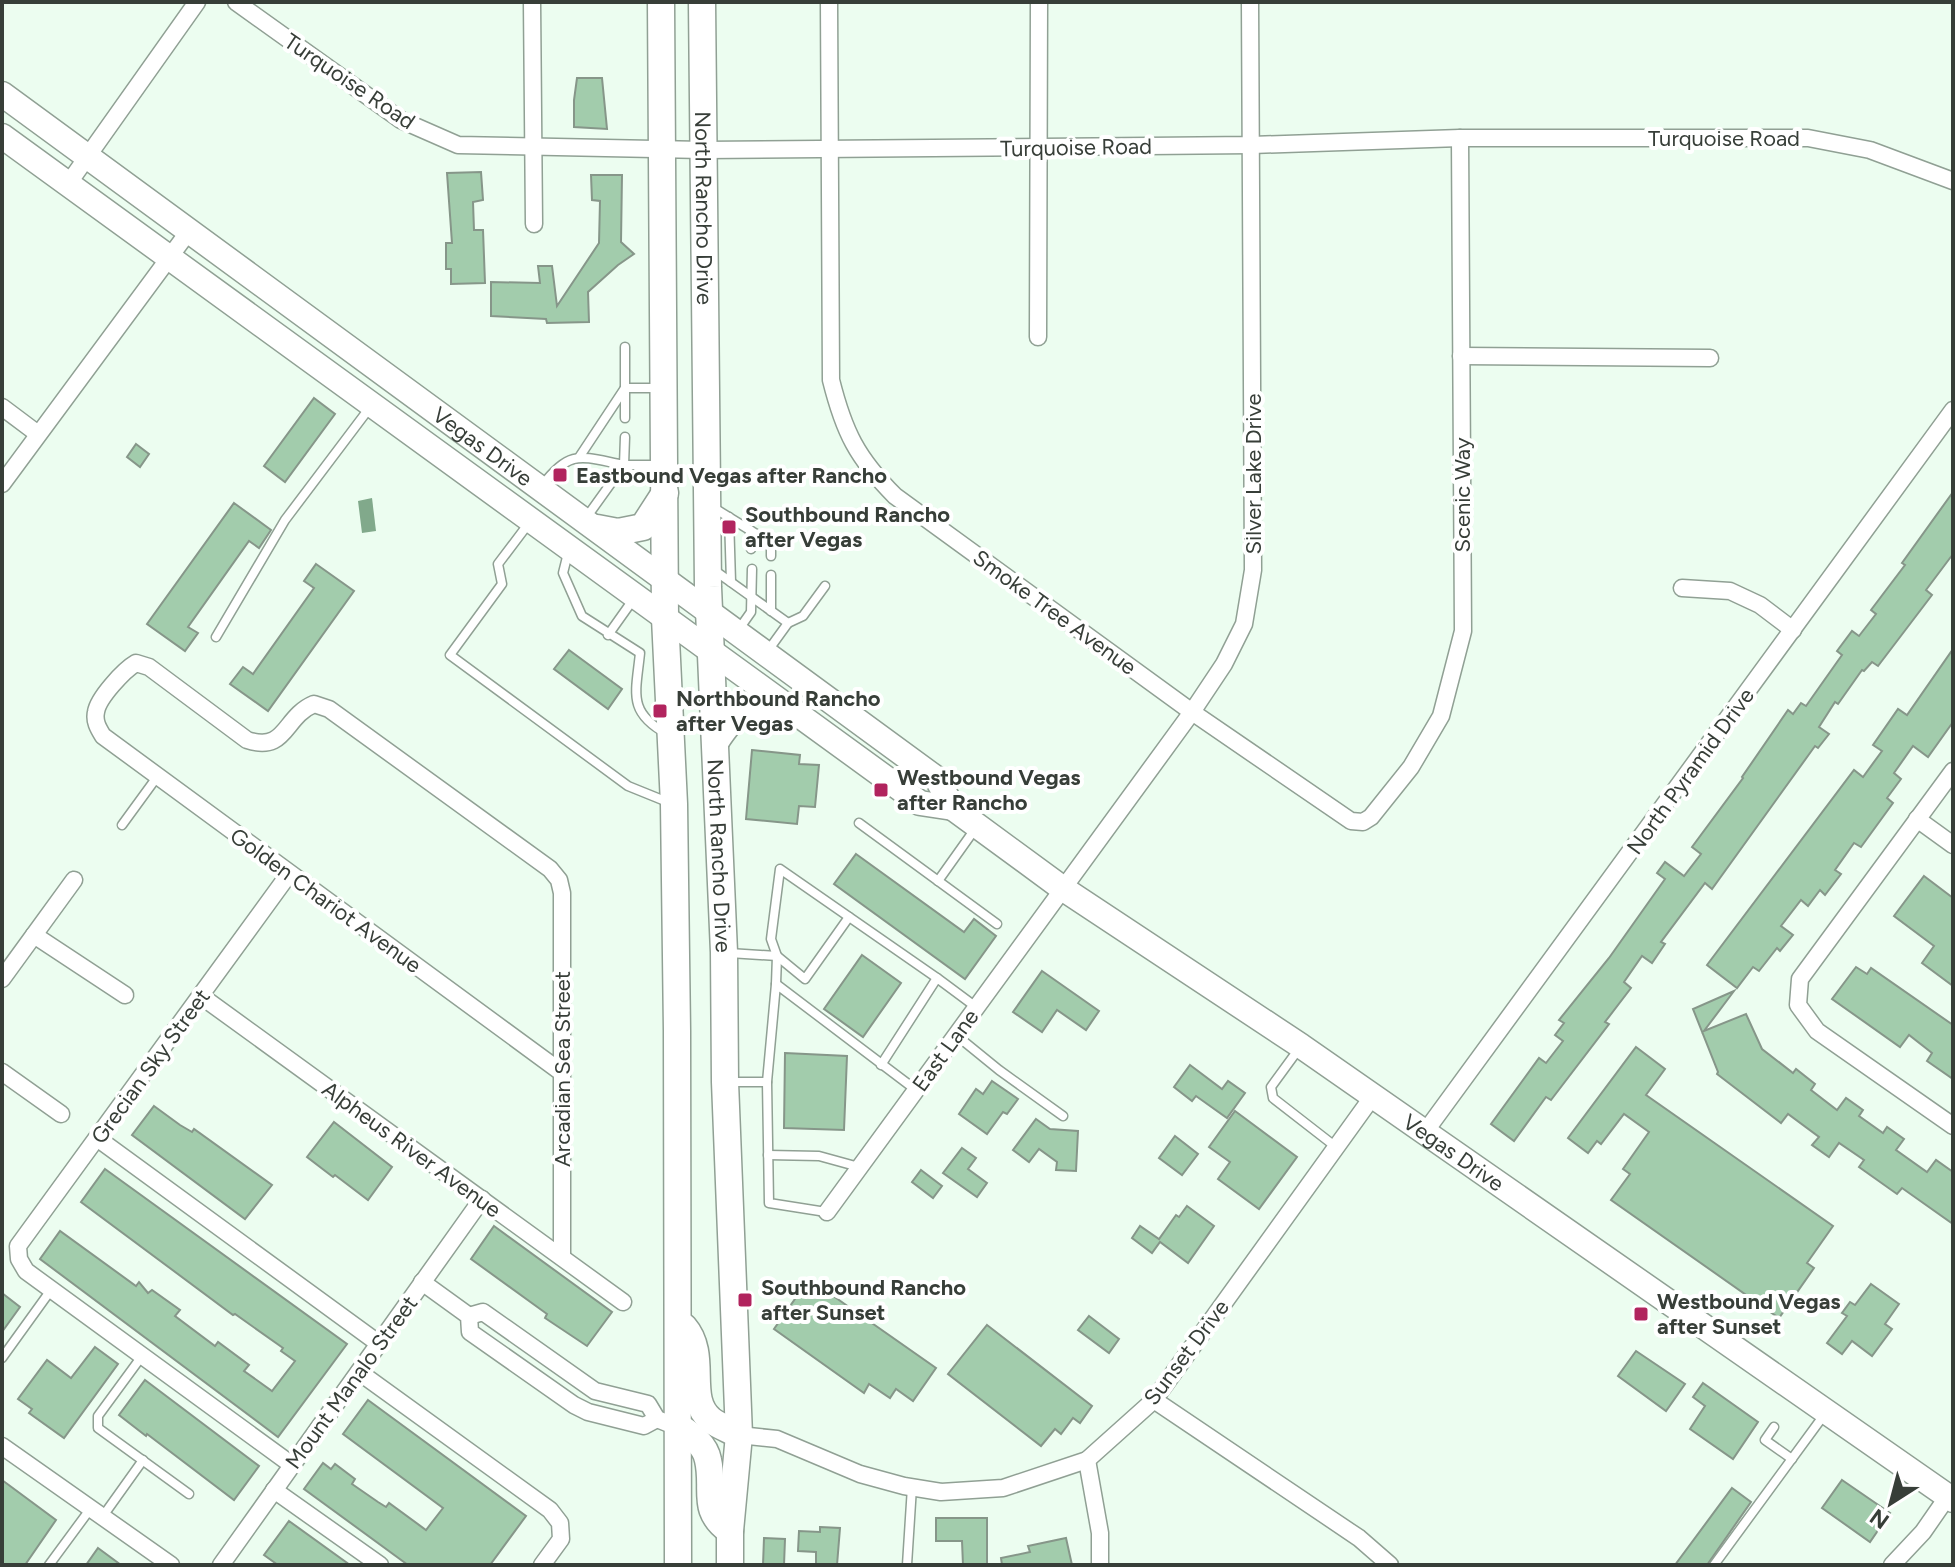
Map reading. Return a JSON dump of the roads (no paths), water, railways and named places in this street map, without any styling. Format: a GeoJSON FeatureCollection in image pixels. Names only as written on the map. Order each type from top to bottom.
{"type":"FeatureCollection","features":[{"type":"Feature","properties":{"kind":"main road","name":"North Rancho Drive"},"geometry":{"type":"LineString","coordinates":[[661,2],[665,618],[654,654],[671,736],[674,804],[679,1323],[668,1423],[678,1565]]}},
{"type":"Feature","properties":{"kind":"main road","name":"North Rancho Drive"},"geometry":{"type":"LineString","coordinates":[[702,2],[703,150],[718,510],[708,566],[710,650],[724,952],[725,1082],[739,1435],[730,1565]]}},
{"type":"Feature","properties":{"kind":"main road","name":"Vegas Drive"},"geometry":{"type":"LineString","coordinates":[[2,94],[937,779],[953,808],[1062,888],[1301,1046],[1950,1498]]}},
{"type":"Feature","properties":{"kind":"main road","name":"Vegas Drive"},"geometry":{"type":"LineString","coordinates":[[2,136],[920,803],[953,808]]}},
{"type":"Feature","properties":{"kind":"main road"},"geometry":{"type":"LineString","coordinates":[[591,524],[618,532],[643,527],[665,493]]}},
{"type":"Feature","properties":{"kind":"main road"},"geometry":{"type":"LineString","coordinates":[[716,741],[726,725],[743,710],[755,705],[785,705]]}},
{"type":"Feature","properties":{"kind":"main road"},"geometry":{"type":"LineString","coordinates":[[679,1323],[693,1338],[696,1347],[700,1404],[712,1420],[739,1435]]}},
{"type":"Feature","properties":{"kind":"main road"},"geometry":{"type":"LineString","coordinates":[[668,1423],[696,1438],[704,1450],[708,1459],[710,1505],[715,1518],[730,1531]]}},
{"type":"Feature","properties":{"kind":"street"},"geometry":{"type":"LineString","coordinates":[[68,184],[197,2]]}},
{"type":"Feature","properties":{"kind":"street","name":"Turquoise Road"},"geometry":{"type":"LineString","coordinates":[[236,2],[401,120],[458,145],[703,150],[1252,145],[1460,138],[1808,138],[1870,150],[1953,181]]}},
{"type":"Feature","properties":{"kind":"street"},"geometry":{"type":"LineString","coordinates":[[532,2],[534,224]]}},
{"type":"Feature","properties":{"kind":"street","name":"Smoke Tree Avenue"},"geometry":{"type":"LineString","coordinates":[[829,2],[831,380],[839,412],[863,461],[895,496],[1192,712],[1351,821],[1363,822]]}},
{"type":"Feature","properties":{"kind":"street"},"geometry":{"type":"LineString","coordinates":[[1038,337],[1039,2]]}},
{"type":"Feature","properties":{"kind":"street","name":"Silver Lake Drive"},"geometry":{"type":"LineString","coordinates":[[1062,888],[1192,712],[1224,664],[1244,624],[1253,570],[1250,2]]}},
{"type":"Feature","properties":{"kind":"street","name":"Scenic Way"},"geometry":{"type":"LineString","coordinates":[[1363,822],[1371,817],[1411,767],[1441,716],[1463,631],[1460,138]]}},
{"type":"Feature","properties":{"kind":"street"},"geometry":{"type":"LineString","coordinates":[[2,484],[189,231]]}},
{"type":"Feature","properties":{"kind":"street"},"geometry":{"type":"LineString","coordinates":[[1461,356],[1710,358]]}},
{"type":"Feature","properties":{"kind":"street"},"geometry":{"type":"LineString","coordinates":[[2,407],[38,434]]}},
{"type":"Feature","properties":{"kind":"street","name":"North Pyramid Drive"},"geometry":{"type":"LineString","coordinates":[[1425,1132],[1953,410]]}},
{"type":"Feature","properties":{"kind":"street"},"geometry":{"type":"LineString","coordinates":[[1682,588],[1730,591],[1760,605],[1793,630]]}},
{"type":"Feature","properties":{"kind":"street","name":"Golden Chariot Avenue"},"geometry":{"type":"LineString","coordinates":[[559,880],[550,869],[329,709],[314,704],[300,710],[278,740],[263,745],[247,740],[149,667],[136,663],[125,670],[96,709],[96,723],[103,736],[561,1072]]}},
{"type":"Feature","properties":{"kind":"street"},"geometry":{"type":"LineString","coordinates":[[1953,771],[1800,979],[1798,1005],[1817,1031],[1953,1126]]}},
{"type":"Feature","properties":{"kind":"street"},"geometry":{"type":"LineString","coordinates":[[1917,819],[1953,845]]}},
{"type":"Feature","properties":{"kind":"street","name":"Grecian Sky Street"},"geometry":{"type":"LineString","coordinates":[[51,1290],[26,1271],[19,1259],[18,1246],[289,874]]}},
{"type":"Feature","properties":{"kind":"street"},"geometry":{"type":"LineString","coordinates":[[2,979],[74,880]]}},
{"type":"Feature","properties":{"kind":"street","name":"Arcadian Sea Street"},"geometry":{"type":"LineString","coordinates":[[559,880],[562,893],[562,1257]]}},
{"type":"Feature","properties":{"kind":"street","name":"East Lane"},"geometry":{"type":"LineString","coordinates":[[827,1212],[1062,888]]}},
{"type":"Feature","properties":{"kind":"street"},"geometry":{"type":"LineString","coordinates":[[34,935],[125,995]]}},
{"type":"Feature","properties":{"kind":"street","name":"Alpheus River Avenue"},"geometry":{"type":"LineString","coordinates":[[201,996],[623,1302]]}},
{"type":"Feature","properties":{"kind":"street"},"geometry":{"type":"LineString","coordinates":[[2,1072],[61,1114]]}},
{"type":"Feature","properties":{"kind":"street","name":"Sunset Drive"},"geometry":{"type":"LineString","coordinates":[[739,1435],[777,1439],[860,1474],[941,1492],[1003,1488],[1087,1460],[1154,1400],[1373,1096]]}},
{"type":"Feature","properties":{"kind":"street"},"geometry":{"type":"LineString","coordinates":[[97,1138],[378,1343]]}},
{"type":"Feature","properties":{"kind":"street","name":"Mount Manalo Street"},"geometry":{"type":"LineString","coordinates":[[221,1565],[482,1199]]}},
{"type":"Feature","properties":{"kind":"street"},"geometry":{"type":"LineString","coordinates":[[422,1282],[469,1316]]}},
{"type":"Feature","properties":{"kind":"street"},"geometry":{"type":"LineString","coordinates":[[51,1290],[292,1465]]}},
{"type":"Feature","properties":{"kind":"street"},"geometry":{"type":"LineString","coordinates":[[469,1316],[483,1312],[595,1391],[648,1404],[668,1423]]}},
{"type":"Feature","properties":{"kind":"street"},"geometry":{"type":"LineString","coordinates":[[469,1316],[470,1332],[588,1412],[644,1426],[668,1423]]}},
{"type":"Feature","properties":{"kind":"street"},"geometry":{"type":"LineString","coordinates":[[359,1372],[550,1510],[560,1523],[561,1539],[542,1565]]}},
{"type":"Feature","properties":{"kind":"street"},"geometry":{"type":"LineString","coordinates":[[1154,1400],[1348,1530],[1390,1565]]}},
{"type":"Feature","properties":{"kind":"street"},"geometry":{"type":"LineString","coordinates":[[2,1446],[171,1565]]}},
{"type":"Feature","properties":{"kind":"street"},"geometry":{"type":"LineString","coordinates":[[1087,1460],[1100,1533],[1100,1565]]}},
{"type":"Feature","properties":{"kind":"street"},"geometry":{"type":"LineString","coordinates":[[274,1490],[380,1565]]}},
{"type":"Feature","properties":{"kind":"street"},"geometry":{"type":"LineString","coordinates":[[1892,1565],[1950,1498]]}},
{"type":"Feature","properties":{"kind":"lane"},"geometry":{"type":"LineString","coordinates":[[625,347],[625,418]]}},
{"type":"Feature","properties":{"kind":"lane"},"geometry":{"type":"LineString","coordinates":[[625,388],[665,388]]}},
{"type":"Feature","properties":{"kind":"lane"},"geometry":{"type":"LineString","coordinates":[[541,487],[556,466],[580,456],[625,388]]}},
{"type":"Feature","properties":{"kind":"lane"},"geometry":{"type":"LineString","coordinates":[[216,637],[285,520],[371,406]]}},
{"type":"Feature","properties":{"kind":"lane"},"geometry":{"type":"LineString","coordinates":[[591,524],[624,465],[625,437]]}},
{"type":"Feature","properties":{"kind":"lane"},"geometry":{"type":"LineString","coordinates":[[580,456],[624,465],[666,465]]}},
{"type":"Feature","properties":{"kind":"lane"},"geometry":{"type":"LineString","coordinates":[[718,510],[771,543],[771,556]]}},
{"type":"Feature","properties":{"kind":"lane"},"geometry":{"type":"LineString","coordinates":[[718,510],[731,582]]}},
{"type":"Feature","properties":{"kind":"lane"},"geometry":{"type":"LineString","coordinates":[[531,520],[498,564],[502,584],[450,655],[628,786],[674,804]]}},
{"type":"Feature","properties":{"kind":"lane"},"geometry":{"type":"LineString","coordinates":[[750,530],[751,549]]}},
{"type":"Feature","properties":{"kind":"lane"},"geometry":{"type":"LineString","coordinates":[[570,549],[563,573],[582,616],[608,635],[654,654]]}},
{"type":"Feature","properties":{"kind":"lane"},"geometry":{"type":"LineString","coordinates":[[708,566],[788,623]]}},
{"type":"Feature","properties":{"kind":"lane"},"geometry":{"type":"LineString","coordinates":[[737,631],[751,612],[752,569]]}},
{"type":"Feature","properties":{"kind":"lane"},"geometry":{"type":"LineString","coordinates":[[771,575],[771,611]]}},
{"type":"Feature","properties":{"kind":"lane"},"geometry":{"type":"LineString","coordinates":[[766,653],[788,623],[803,616],[825,586]]}},
{"type":"Feature","properties":{"kind":"lane"},"geometry":{"type":"LineString","coordinates":[[608,635],[635,596]]}},
{"type":"Feature","properties":{"kind":"lane"},"geometry":{"type":"LineString","coordinates":[[122,825],[158,776]]}},
{"type":"Feature","properties":{"kind":"lane"},"geometry":{"type":"LineString","coordinates":[[859,823],[997,924]]}},
{"type":"Feature","properties":{"kind":"lane"},"geometry":{"type":"LineString","coordinates":[[938,881],[977,826]]}},
{"type":"Feature","properties":{"kind":"lane"},"geometry":{"type":"LineString","coordinates":[[827,1212],[769,1203],[767,1082],[777,956],[771,939],[780,869],[976,1007]]}},
{"type":"Feature","properties":{"kind":"lane"},"geometry":{"type":"LineString","coordinates":[[724,952],[777,956],[805,979],[849,917]]}},
{"type":"Feature","properties":{"kind":"lane"},"geometry":{"type":"LineString","coordinates":[[881,1065],[937,978]]}},
{"type":"Feature","properties":{"kind":"lane"},"geometry":{"type":"LineString","coordinates":[[776,984],[916,1090]]}},
{"type":"Feature","properties":{"kind":"lane"},"geometry":{"type":"LineString","coordinates":[[956,1035],[1063,1116]]}},
{"type":"Feature","properties":{"kind":"lane"},"geometry":{"type":"LineString","coordinates":[[1301,1046],[1271,1087],[1273,1098],[1336,1147]]}},
{"type":"Feature","properties":{"kind":"lane"},"geometry":{"type":"LineString","coordinates":[[725,1082],[767,1082]]}},
{"type":"Feature","properties":{"kind":"lane"},"geometry":{"type":"LineString","coordinates":[[768,1155],[819,1156],[860,1167]]}},
{"type":"Feature","properties":{"kind":"lane"},"geometry":{"type":"LineString","coordinates":[[2,1358],[51,1290]]}},
{"type":"Feature","properties":{"kind":"lane"},"geometry":{"type":"LineString","coordinates":[[495,1350],[509,1330]]}},
{"type":"Feature","properties":{"kind":"lane"},"geometry":{"type":"LineString","coordinates":[[142,1356],[98,1416],[98,1428],[189,1494]]}},
{"type":"Feature","properties":{"kind":"lane"},"geometry":{"type":"LineString","coordinates":[[1714,1565],[1827,1411]]}},
{"type":"Feature","properties":{"kind":"lane"},"geometry":{"type":"LineString","coordinates":[[1774,1427],[1765,1440],[1792,1459]]}},
{"type":"Feature","properties":{"kind":"lane"},"geometry":{"type":"LineString","coordinates":[[49,1565],[143,1460]]}},
{"type":"Feature","properties":{"kind":"lane"},"geometry":{"type":"LineString","coordinates":[[907,1565],[912,1487]]}},
{"type":"Feature","properties":{"kind":"lane"},"geometry":{"type":"LineString","coordinates":[[671,1565],[678,1565]]}},
{"type":"Feature","properties":{"kind":"place","name":"Eastbound Vegas after Rancho"},"geometry":{"type":"Point","coordinates":[560,475]}},
{"type":"Feature","properties":{"kind":"place","name":"Southbound Rancho after Vegas"},"geometry":{"type":"Point","coordinates":[729,527]}},
{"type":"Feature","properties":{"kind":"place","name":"Northbound Rancho after Vegas"},"geometry":{"type":"Point","coordinates":[660,711]}},
{"type":"Feature","properties":{"kind":"place","name":"Westbound Vegas after Rancho"},"geometry":{"type":"Point","coordinates":[881,790]}},
{"type":"Feature","properties":{"kind":"place","name":"Southbound Rancho after Sunset"},"geometry":{"type":"Point","coordinates":[745,1300]}},
{"type":"Feature","properties":{"kind":"place","name":"Westbound Vegas after Sunset"},"geometry":{"type":"Point","coordinates":[1641,1314]}}]}
